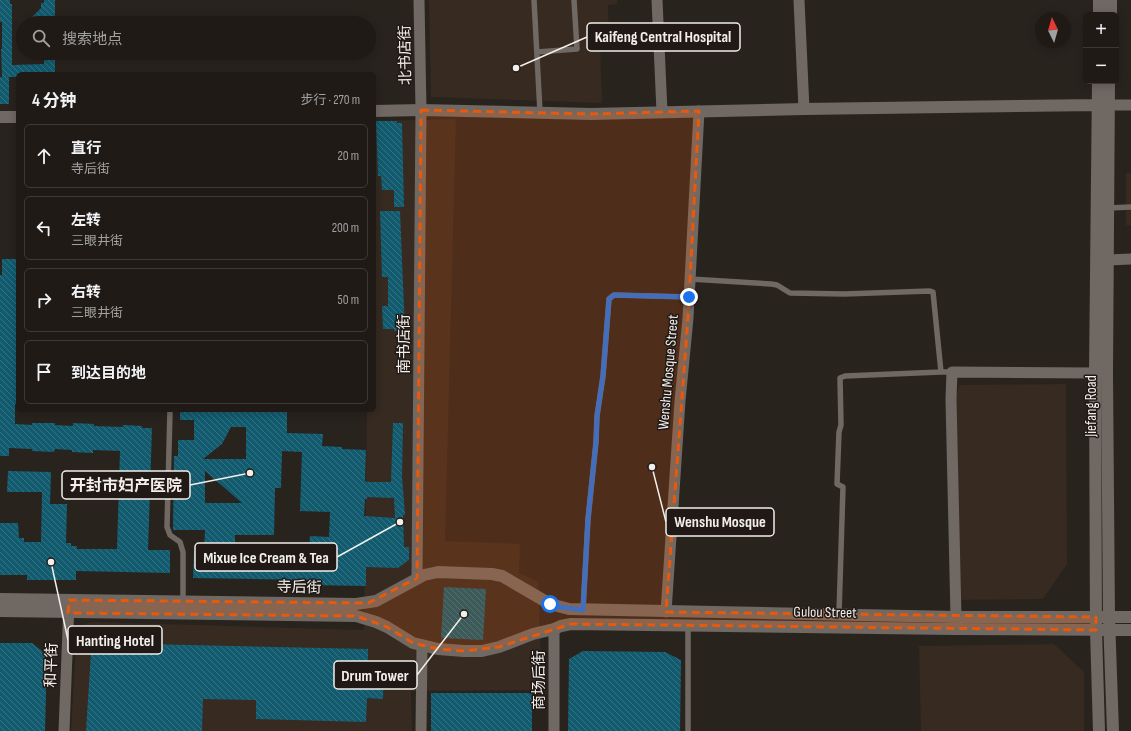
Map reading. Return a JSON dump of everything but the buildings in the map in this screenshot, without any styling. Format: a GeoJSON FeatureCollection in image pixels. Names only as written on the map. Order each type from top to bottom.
{"type":"FeatureCollection","features":[{"type":"Feature","properties":{"kind":"street","name":"北书店街"},"geometry":{"type":"LineString","coordinates":[[420,0],[420,110]]}},
{"type":"Feature","properties":{"kind":"street"},"geometry":{"type":"LineString","coordinates":[[657,0],[662,112]]}},
{"type":"Feature","properties":{"kind":"street"},"geometry":{"type":"LineString","coordinates":[[799,0],[804,109]]}},
{"type":"Feature","properties":{"kind":"street"},"geometry":{"type":"LineString","coordinates":[[1099,0],[1099,12]]}},
{"type":"Feature","properties":{"kind":"street"},"geometry":{"type":"LineString","coordinates":[[1111,0],[1111,12]]}},
{"type":"Feature","properties":{"kind":"street","name":"Jiefang Road"},"geometry":{"type":"LineString","coordinates":[[1099,84],[1103,105],[1108,208],[1107,373],[1109,624],[1113,731]]}},
{"type":"Feature","properties":{"kind":"street","name":"Jiefang Road"},"geometry":{"type":"LineString","coordinates":[[1099,731],[1096,624],[1095,373],[1098,208],[1103,105],[1108,84]]}},
{"type":"Feature","properties":{"kind":"street"},"geometry":{"type":"LineString","coordinates":[[376,111],[420,110],[591,114],[804,109],[1131,105]]}},
{"type":"Feature","properties":{"kind":"street","name":"南书店街"},"geometry":{"type":"LineString","coordinates":[[417,578],[420,110]]}},
{"type":"Feature","properties":{"kind":"street","name":"Wenshu Mosque Street"},"geometry":{"type":"LineString","coordinates":[[666,612],[680,400],[689,297],[699,112]]}},
{"type":"Feature","properties":{"kind":"street"},"geometry":{"type":"LineString","coordinates":[[0,117],[16,117]]}},
{"type":"Feature","properties":{"kind":"street"},"geometry":{"type":"LineString","coordinates":[[1108,260],[1131,259]]}},
{"type":"Feature","properties":{"kind":"street"},"geometry":{"type":"LineString","coordinates":[[956,617],[951,399],[952,372],[1095,373]]}},
{"type":"Feature","properties":{"kind":"street","name":"寺后街"},"geometry":{"type":"LineString","coordinates":[[0,611],[183,602],[368,603],[376,601],[417,578],[438,572],[492,574],[509,579],[550,604],[583,610]]}},
{"type":"Feature","properties":{"kind":"street","name":"寺后街"},"geometry":{"type":"LineString","coordinates":[[0,599],[68,607],[356,616],[387,627],[413,642],[438,649],[482,651],[499,647],[533,634],[554,629]]}},
{"type":"Feature","properties":{"kind":"street","name":"和平街"},"geometry":{"type":"LineString","coordinates":[[64,731],[68,607]]}},
{"type":"Feature","properties":{"kind":"street","name":"Gulou Street"},"geometry":{"type":"LineString","coordinates":[[583,610],[956,617],[1096,624]]}},
{"type":"Feature","properties":{"kind":"street"},"geometry":{"type":"LineString","coordinates":[[1109,624],[1131,617]]}},
{"type":"Feature","properties":{"kind":"street","name":"Gulou Street"},"geometry":{"type":"LineString","coordinates":[[554,629],[571,624],[953,629],[1096,624]]}},
{"type":"Feature","properties":{"kind":"street"},"geometry":{"type":"LineString","coordinates":[[1096,624],[1109,624],[1131,630]]}},
{"type":"Feature","properties":{"kind":"street","name":"商场后街"},"geometry":{"type":"LineString","coordinates":[[554,629],[554,731]]}},
{"type":"Feature","properties":{"kind":"street"},"geometry":{"type":"LineString","coordinates":[[421,731],[422,645]]}},
{"type":"Feature","properties":{"kind":"lane"},"geometry":{"type":"LineString","coordinates":[[534,0],[540,112]]}},
{"type":"Feature","properties":{"kind":"lane"},"geometry":{"type":"LineString","coordinates":[[536,52],[577,49],[574,0]]}},
{"type":"Feature","properties":{"kind":"lane"},"geometry":{"type":"LineString","coordinates":[[1108,208],[1131,207]]}},
{"type":"Feature","properties":{"kind":"lane"},"geometry":{"type":"LineString","coordinates":[[690,279],[771,284],[777,285],[790,293],[844,294],[933,292],[941,372]]}},
{"type":"Feature","properties":{"kind":"lane"},"geometry":{"type":"LineString","coordinates":[[583,610],[588,519],[596,442],[597,416],[603,376],[609,299],[614,295],[689,297]]}},
{"type":"Feature","properties":{"kind":"lane"},"geometry":{"type":"LineString","coordinates":[[839,615],[843,487],[837,484],[839,432],[841,425],[840,378],[845,376],[952,372]]}},
{"type":"Feature","properties":{"kind":"lane"},"geometry":{"type":"LineString","coordinates":[[170,412],[167,527],[170,535],[180,542],[183,552],[183,602]]}},
{"type":"Feature","properties":{"kind":"lane"},"geometry":{"type":"LineString","coordinates":[[688,626],[688,731]]}},
{"type":"Feature","properties":{"kind":"highlighted area"},"geometry":{"type":"Polygon","coordinates":[[[421,110],[591,114],[699,111],[688,318],[666,612],[1096,617],[1096,630],[571,624],[499,647],[464,651],[438,649],[413,643],[387,627],[356,616],[68,613],[69,600],[368,603],[417,578],[421,110]]]}},
{"type":"Feature","properties":{"kind":"shaded area"},"geometry":{"type":"Polygon","coordinates":[[[429,0],[617,0],[617,4],[608,5],[609,38],[600,39],[602,103],[431,97],[429,0]]]}},
{"type":"Feature","properties":{"kind":"shaded area"},"geometry":{"type":"Polygon","coordinates":[[[456,119],[445,541],[520,544],[519,573],[538,582],[542,690],[411,691],[412,731],[71,731],[77,628],[84,624],[93,622],[364,630],[367,412],[376,412],[376,121],[456,119]]]}},
{"type":"Feature","properties":{"kind":"shaded area"},"geometry":{"type":"Polygon","coordinates":[[[1126,173],[1131,173],[1131,225],[1126,225],[1126,173]]]}},
{"type":"Feature","properties":{"kind":"shaded area"},"geometry":{"type":"Polygon","coordinates":[[[1066,384],[1067,564],[1043,599],[961,600],[954,404],[959,385],[1066,384]]]}},
{"type":"Feature","properties":{"kind":"shaded area"},"geometry":{"type":"Polygon","coordinates":[[[1054,644],[1084,672],[1084,731],[921,731],[919,646],[1054,644]]]}},
{"type":"Feature","properties":{"kind":"place","name":"Kaifeng Central Hospital"},"geometry":{"type":"Point","coordinates":[516,68]}},
{"type":"Feature","properties":{"kind":"place","name":"Wenshu Mosque"},"geometry":{"type":"Point","coordinates":[652,467]}},
{"type":"Feature","properties":{"kind":"place","name":"开封市妇产医院"},"geometry":{"type":"Point","coordinates":[250,473]}},
{"type":"Feature","properties":{"kind":"place","name":"Mixue Ice Cream & Tea"},"geometry":{"type":"Point","coordinates":[400,522]}},
{"type":"Feature","properties":{"kind":"place","name":"Hanting Hotel"},"geometry":{"type":"Point","coordinates":[51,562]}},
{"type":"Feature","properties":{"kind":"place","name":"Drum Tower"},"geometry":{"type":"Point","coordinates":[464,614]}},
{"type":"Feature","properties":{"kind":"route"},"geometry":{"type":"LineString","coordinates":[[550,604],[569,609],[583,610],[588,519],[596,442],[597,416],[603,376],[609,299],[614,295],[689,297]]}}]}
